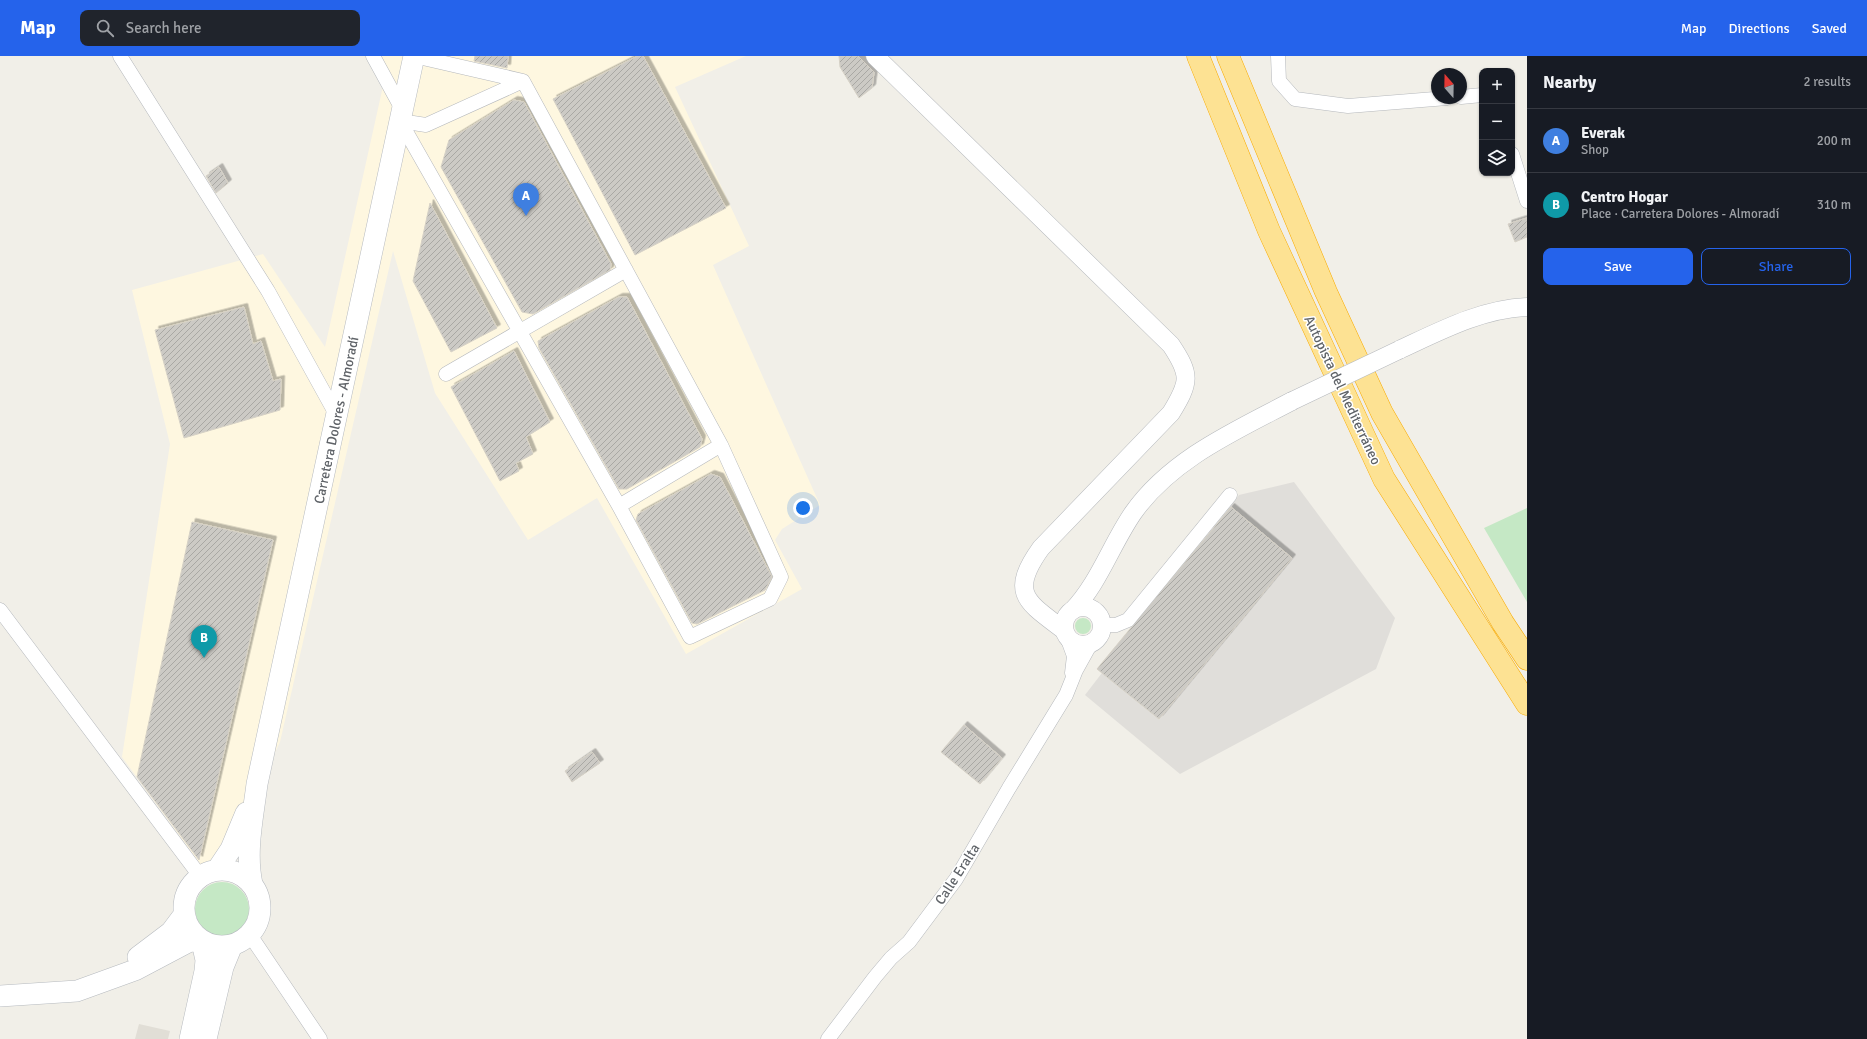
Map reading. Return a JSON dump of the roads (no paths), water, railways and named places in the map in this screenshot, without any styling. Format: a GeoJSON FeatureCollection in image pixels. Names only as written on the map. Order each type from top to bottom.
{"type":"FeatureCollection","features":[{"type":"Feature","properties":{"kind":"highway","name":"Autopista del Mediterráneo"},"geometry":{"type":"LineString","coordinates":[[1198,56],[1269,231],[1384,479],[1527,704]]}},
{"type":"Feature","properties":{"kind":"highway","name":"Autopista del Mediterráneo"},"geometry":{"type":"LineString","coordinates":[[1228,56],[1326,292],[1382,413],[1503,623],[1527,659]]}},
{"type":"Feature","properties":{"kind":"main road","name":"Carretera Dolores - Almoradí"},"geometry":{"type":"LineString","coordinates":[[257,784],[414,56]]}},
{"type":"Feature","properties":{"kind":"main road"},"geometry":{"type":"LineString","coordinates":[[190,1039],[205,971],[206,960],[200,941],[189,929],[183,916],[184,900],[190,886],[208,873],[231,849],[257,784]]}},
{"type":"Feature","properties":{"kind":"main road"},"geometry":{"type":"LineString","coordinates":[[0,996],[77,992],[135,970],[188,942],[200,941],[210,945],[223,947],[232,945],[250,935],[260,914],[260,904],[252,884],[249,869],[250,837],[257,784]]}},
{"type":"Feature","properties":{"kind":"main road"},"geometry":{"type":"LineString","coordinates":[[208,873],[236,872],[252,884]]}},
{"type":"Feature","properties":{"kind":"main road"},"geometry":{"type":"LineString","coordinates":[[21,994],[59,987],[106,971],[141,955],[171,932],[183,916]]}},
{"type":"Feature","properties":{"kind":"main road"},"geometry":{"type":"LineString","coordinates":[[206,1039],[223,967],[232,945]]}},
{"type":"Feature","properties":{"kind":"street"},"geometry":{"type":"LineString","coordinates":[[120,56],[268,291],[337,416]]}},
{"type":"Feature","properties":{"kind":"street"},"geometry":{"type":"LineString","coordinates":[[373,56],[401,115],[518,331],[619,506],[690,637],[770,599],[781,577],[721,445],[524,81],[414,56]]}},
{"type":"Feature","properties":{"kind":"street"},"geometry":{"type":"LineString","coordinates":[[875,56],[1171,345],[1181,361],[1185,372],[1184,392],[1171,413],[1041,548],[1025,574],[1025,595],[1037,610],[1071,640],[1080,645],[1091,643]]}},
{"type":"Feature","properties":{"kind":"street"},"geometry":{"type":"LineString","coordinates":[[1278,56],[1279,81],[1295,99],[1348,106],[1431,99]]}},
{"type":"Feature","properties":{"kind":"street"},"geometry":{"type":"LineString","coordinates":[[401,115],[426,125],[524,81]]}},
{"type":"Feature","properties":{"kind":"street"},"geometry":{"type":"LineString","coordinates":[[1467,96],[1479,95]]}},
{"type":"Feature","properties":{"kind":"street"},"geometry":{"type":"LineString","coordinates":[[1515,163],[1527,201]]}},
{"type":"Feature","properties":{"kind":"street"},"geometry":{"type":"LineString","coordinates":[[446,374],[518,331],[626,270]]}},
{"type":"Feature","properties":{"kind":"street"},"geometry":{"type":"LineString","coordinates":[[1066,695],[1074,656],[1066,634],[1065,622],[1071,612],[1085,597],[1133,512],[1170,473],[1220,439],[1292,401],[1399,350],[1462,321],[1489,312],[1527,307]]}},
{"type":"Feature","properties":{"kind":"street"},"geometry":{"type":"LineString","coordinates":[[619,506],[721,445]]}},
{"type":"Feature","properties":{"kind":"street"},"geometry":{"type":"LineString","coordinates":[[1037,610],[1057,614],[1071,612],[1082,607],[1093,610],[1099,620],[1116,625],[1128,620],[1230,495]]}},
{"type":"Feature","properties":{"kind":"street"},"geometry":{"type":"LineString","coordinates":[[1066,695],[1076,670],[1091,643],[1099,636],[1099,620],[1096,602],[1102,566]]}},
{"type":"Feature","properties":{"kind":"street"},"geometry":{"type":"LineString","coordinates":[[0,610],[208,873]]}},
{"type":"Feature","properties":{"kind":"street","name":"Calle Eralta"},"geometry":{"type":"LineString","coordinates":[[828,1039],[875,977],[891,958],[909,942],[956,879],[1009,788],[1066,695]]}},
{"type":"Feature","properties":{"kind":"street"},"geometry":{"type":"LineString","coordinates":[[250,935],[320,1039]]}},
{"type":"Feature","properties":{"kind":"place","name":"Everak"},"geometry":{"type":"Point","coordinates":[526,216]}},
{"type":"Feature","properties":{"kind":"place","name":"Centro Hogar"},"geometry":{"type":"Point","coordinates":[204,658]}}]}
